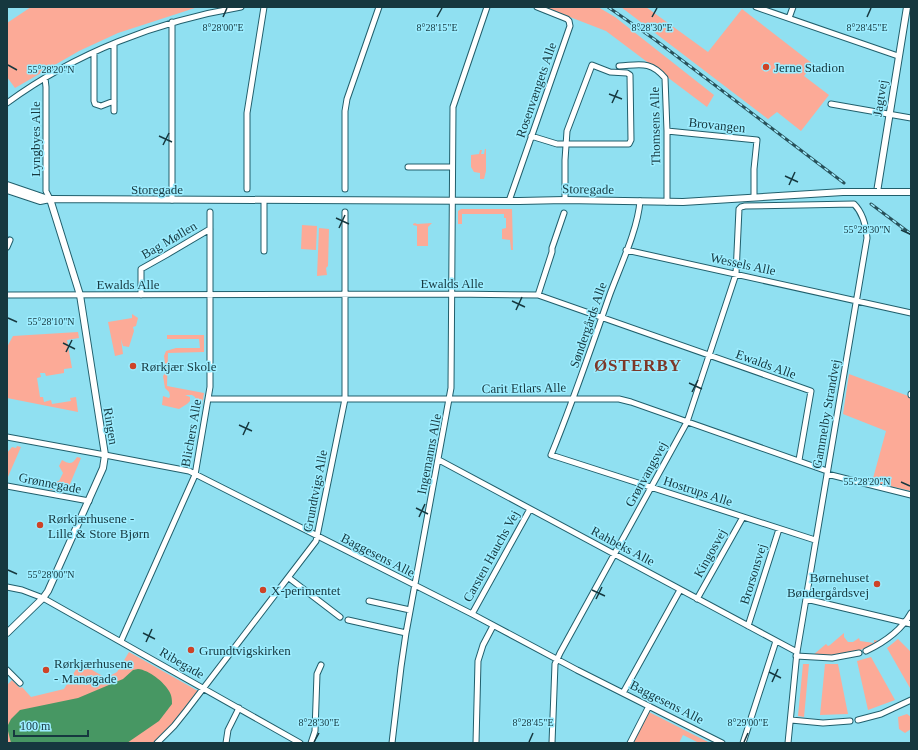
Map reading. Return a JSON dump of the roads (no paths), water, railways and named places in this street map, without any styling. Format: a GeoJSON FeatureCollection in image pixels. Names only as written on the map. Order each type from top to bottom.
{"type":"FeatureCollection","features":[{"type":"Feature","properties":{"kind":"street"},"geometry":{"type":"LineString","coordinates":[[7,103],[45,78],[114,44],[172,22],[241,7]]}},
{"type":"Feature","properties":{"kind":"street"},"geometry":{"type":"LineString","coordinates":[[247,189],[247,113],[264,7]]}},
{"type":"Feature","properties":{"kind":"street"},"geometry":{"type":"LineString","coordinates":[[345,189],[345,111],[347,99],[379,7]]}},
{"type":"Feature","properties":{"kind":"street","name":"Ingemanns Alle"},"geometry":{"type":"LineString","coordinates":[[392,743],[406,633],[450,399],[452,107],[487,7]]}},
{"type":"Feature","properties":{"kind":"street","name":"Rosenvængets Alle"},"geometry":{"type":"LineString","coordinates":[[509,201],[570,24],[566,19],[537,7]]}},
{"type":"Feature","properties":{"kind":"street"},"geometry":{"type":"LineString","coordinates":[[756,7],[898,56]]}},
{"type":"Feature","properties":{"kind":"street"},"geometry":{"type":"LineString","coordinates":[[788,18],[793,7]]}},
{"type":"Feature","properties":{"kind":"street","name":"Jagtvej"},"geometry":{"type":"LineString","coordinates":[[877,192],[907,7]]}},
{"type":"Feature","properties":{"kind":"street"},"geometry":{"type":"LineString","coordinates":[[172,22],[172,200]]}},
{"type":"Feature","properties":{"kind":"street"},"geometry":{"type":"LineString","coordinates":[[114,44],[114,111]]}},
{"type":"Feature","properties":{"kind":"street"},"geometry":{"type":"LineString","coordinates":[[94,53],[95,104],[101,106],[114,101]]}},
{"type":"Feature","properties":{"kind":"street","name":"Thomsens Alle"},"geometry":{"type":"LineString","coordinates":[[619,66],[645,64],[653,68],[665,78],[667,131],[666,202]]}},
{"type":"Feature","properties":{"kind":"street"},"geometry":{"type":"LineString","coordinates":[[531,136],[556,144],[566,144],[629,144],[630,76],[627,73],[610,72],[592,65],[567,131],[566,144],[565,200]]}},
{"type":"Feature","properties":{"kind":"street","name":"Lyngbyes Alle"},"geometry":{"type":"LineString","coordinates":[[45,78],[46,191],[50,199]]}},
{"type":"Feature","properties":{"kind":"street"},"geometry":{"type":"LineString","coordinates":[[831,104],[911,118]]}},
{"type":"Feature","properties":{"kind":"street","name":"Brovangen"},"geometry":{"type":"LineString","coordinates":[[667,131],[757,140],[754,169],[754,197]]}},
{"type":"Feature","properties":{"kind":"street"},"geometry":{"type":"LineString","coordinates":[[408,167],[452,167]]}},
{"type":"Feature","properties":{"kind":"street","name":"Storegade"},"geometry":{"type":"LineString","coordinates":[[7,185],[50,199]]}},
{"type":"Feature","properties":{"kind":"street","name":"Storegade"},"geometry":{"type":"LineString","coordinates":[[7,190],[40,201],[50,199],[565,200],[666,202],[843,192],[911,192]]}},
{"type":"Feature","properties":{"kind":"street","name":"Ringen"},"geometry":{"type":"LineString","coordinates":[[7,634],[43,598],[48,591],[104,468],[105,455],[80,295],[50,199]]}},
{"type":"Feature","properties":{"kind":"street"},"geometry":{"type":"LineString","coordinates":[[264,200],[264,251]]}},
{"type":"Feature","properties":{"kind":"street","name":"Søndergårds Alle"},"geometry":{"type":"LineString","coordinates":[[552,455],[574,398],[626,250],[638,213],[640,201]]}},
{"type":"Feature","properties":{"kind":"street","name":"Gammelby Strandvej"},"geometry":{"type":"LineString","coordinates":[[741,207],[854,204],[859,209],[866,227],[867,238],[796,654],[788,743]]}},
{"type":"Feature","properties":{"kind":"street","name":"Grønvangsvej"},"geometry":{"type":"LineString","coordinates":[[552,743],[554,667],[557,659],[688,422],[736,274],[739,211],[741,207]]}},
{"type":"Feature","properties":{"kind":"street","name":"Blichers Alle"},"geometry":{"type":"LineString","coordinates":[[121,641],[195,475],[209,399],[210,212]]}},
{"type":"Feature","properties":{"kind":"street","name":"Grundtvigs Alle"},"geometry":{"type":"LineString","coordinates":[[157,743],[174,726],[204,688],[316,541],[344,399],[345,212]]}},
{"type":"Feature","properties":{"kind":"street"},"geometry":{"type":"LineString","coordinates":[[538,295],[564,213]]}},
{"type":"Feature","properties":{"kind":"street","name":"Bag Møllen"},"geometry":{"type":"LineString","coordinates":[[141,295],[141,269],[210,229]]}},
{"type":"Feature","properties":{"kind":"street"},"geometry":{"type":"LineString","coordinates":[[7,247],[10,240]]}},
{"type":"Feature","properties":{"kind":"street","name":"Wessels Alle"},"geometry":{"type":"LineString","coordinates":[[626,250],[911,313]]}},
{"type":"Feature","properties":{"kind":"street","name":"Ewalds Alle"},"geometry":{"type":"LineString","coordinates":[[7,295],[538,295],[811,391],[799,460]]}},
{"type":"Feature","properties":{"kind":"street","name":"Carit Etlars Alle"},"geometry":{"type":"LineString","coordinates":[[209,399],[619,399],[799,460],[827,472],[911,495]]}},
{"type":"Feature","properties":{"kind":"street","name":"Baggesens Alle"},"geometry":{"type":"LineString","coordinates":[[7,437],[189,471],[472,614],[492,626],[649,706],[713,741],[722,743]]}},
{"type":"Feature","properties":{"kind":"street","name":"Hostrups Alle"},"geometry":{"type":"LineString","coordinates":[[552,455],[816,540]]}},
{"type":"Feature","properties":{"kind":"street","name":"Rahbeks Alle"},"geometry":{"type":"LineString","coordinates":[[439,460],[776,641],[796,654]]}},
{"type":"Feature","properties":{"kind":"street","name":"Grønnegade"},"geometry":{"type":"LineString","coordinates":[[7,486],[89,502]]}},
{"type":"Feature","properties":{"kind":"street","name":"Carsten Hauchs Vej"},"geometry":{"type":"LineString","coordinates":[[472,614],[530,509]]}},
{"type":"Feature","properties":{"kind":"street","name":"Kingosvej"},"geometry":{"type":"LineString","coordinates":[[698,599],[743,517]]}},
{"type":"Feature","properties":{"kind":"street","name":"Brorsonsvej"},"geometry":{"type":"LineString","coordinates":[[748,626],[778,528]]}},
{"type":"Feature","properties":{"kind":"street"},"geometry":{"type":"LineString","coordinates":[[289,578],[340,617]]}},
{"type":"Feature","properties":{"kind":"street","name":"Ribegade"},"geometry":{"type":"LineString","coordinates":[[7,588],[22,590],[43,598],[300,743]]}},
{"type":"Feature","properties":{"kind":"street"},"geometry":{"type":"LineString","coordinates":[[624,693],[680,590]]}},
{"type":"Feature","properties":{"kind":"street"},"geometry":{"type":"LineString","coordinates":[[806,599],[908,623]]}},
{"type":"Feature","properties":{"kind":"street"},"geometry":{"type":"LineString","coordinates":[[369,601],[410,610]]}},
{"type":"Feature","properties":{"kind":"street"},"geometry":{"type":"LineString","coordinates":[[866,650],[890,637],[908,623],[911,613]]}},
{"type":"Feature","properties":{"kind":"street"},"geometry":{"type":"LineString","coordinates":[[348,620],[406,633]]}},
{"type":"Feature","properties":{"kind":"street"},"geometry":{"type":"LineString","coordinates":[[476,743],[478,661],[483,645],[492,626]]}},
{"type":"Feature","properties":{"kind":"street"},"geometry":{"type":"LineString","coordinates":[[743,743],[776,641]]}},
{"type":"Feature","properties":{"kind":"street"},"geometry":{"type":"LineString","coordinates":[[796,654],[832,658],[860,653]]}},
{"type":"Feature","properties":{"kind":"street"},"geometry":{"type":"LineString","coordinates":[[311,743],[315,731],[317,674],[321,665]]}},
{"type":"Feature","properties":{"kind":"street"},"geometry":{"type":"LineString","coordinates":[[7,670],[20,683]]}},
{"type":"Feature","properties":{"kind":"street"},"geometry":{"type":"LineString","coordinates":[[858,720],[881,714],[911,700]]}},
{"type":"Feature","properties":{"kind":"street"},"geometry":{"type":"LineString","coordinates":[[630,743],[649,706]]}},
{"type":"Feature","properties":{"kind":"street"},"geometry":{"type":"LineString","coordinates":[[226,743],[228,730],[239,708]]}},
{"type":"Feature","properties":{"kind":"street"},"geometry":{"type":"LineString","coordinates":[[791,720],[823,723],[850,721]]}},
{"type":"Feature","properties":{"kind":"railway"},"geometry":{"type":"LineString","coordinates":[[608,7],[654,39],[844,183]]}},
{"type":"Feature","properties":{"kind":"railway"},"geometry":{"type":"LineString","coordinates":[[871,204],[911,234]]}},
{"type":"Feature","properties":{"kind":"place","name":"Jerne Stadion"},"geometry":{"type":"Point","coordinates":[766,67]}},
{"type":"Feature","properties":{"kind":"place","name":"Rørkjær Skole"},"geometry":{"type":"Point","coordinates":[133,366]}},
{"type":"Feature","properties":{"kind":"place","name":"Rørkjærhusene - Lille & Store Bjørn"},"geometry":{"type":"Point","coordinates":[40,525]}},
{"type":"Feature","properties":{"kind":"place","name":"Børnehuset Bøndergårdsvej"},"geometry":{"type":"Point","coordinates":[877,584]}},
{"type":"Feature","properties":{"kind":"place","name":"X-perimentet"},"geometry":{"type":"Point","coordinates":[263,590]}},
{"type":"Feature","properties":{"kind":"place","name":"Grundtvigskirken"},"geometry":{"type":"Point","coordinates":[191,650]}},
{"type":"Feature","properties":{"kind":"place","name":"Rørkjærhusene - Manøgade"},"geometry":{"type":"Point","coordinates":[46,670]}},
{"type":"Feature","properties":{"kind":"district","name":"ØSTERBY"},"geometry":{"type":"Point","coordinates":[638,365]}}]}
